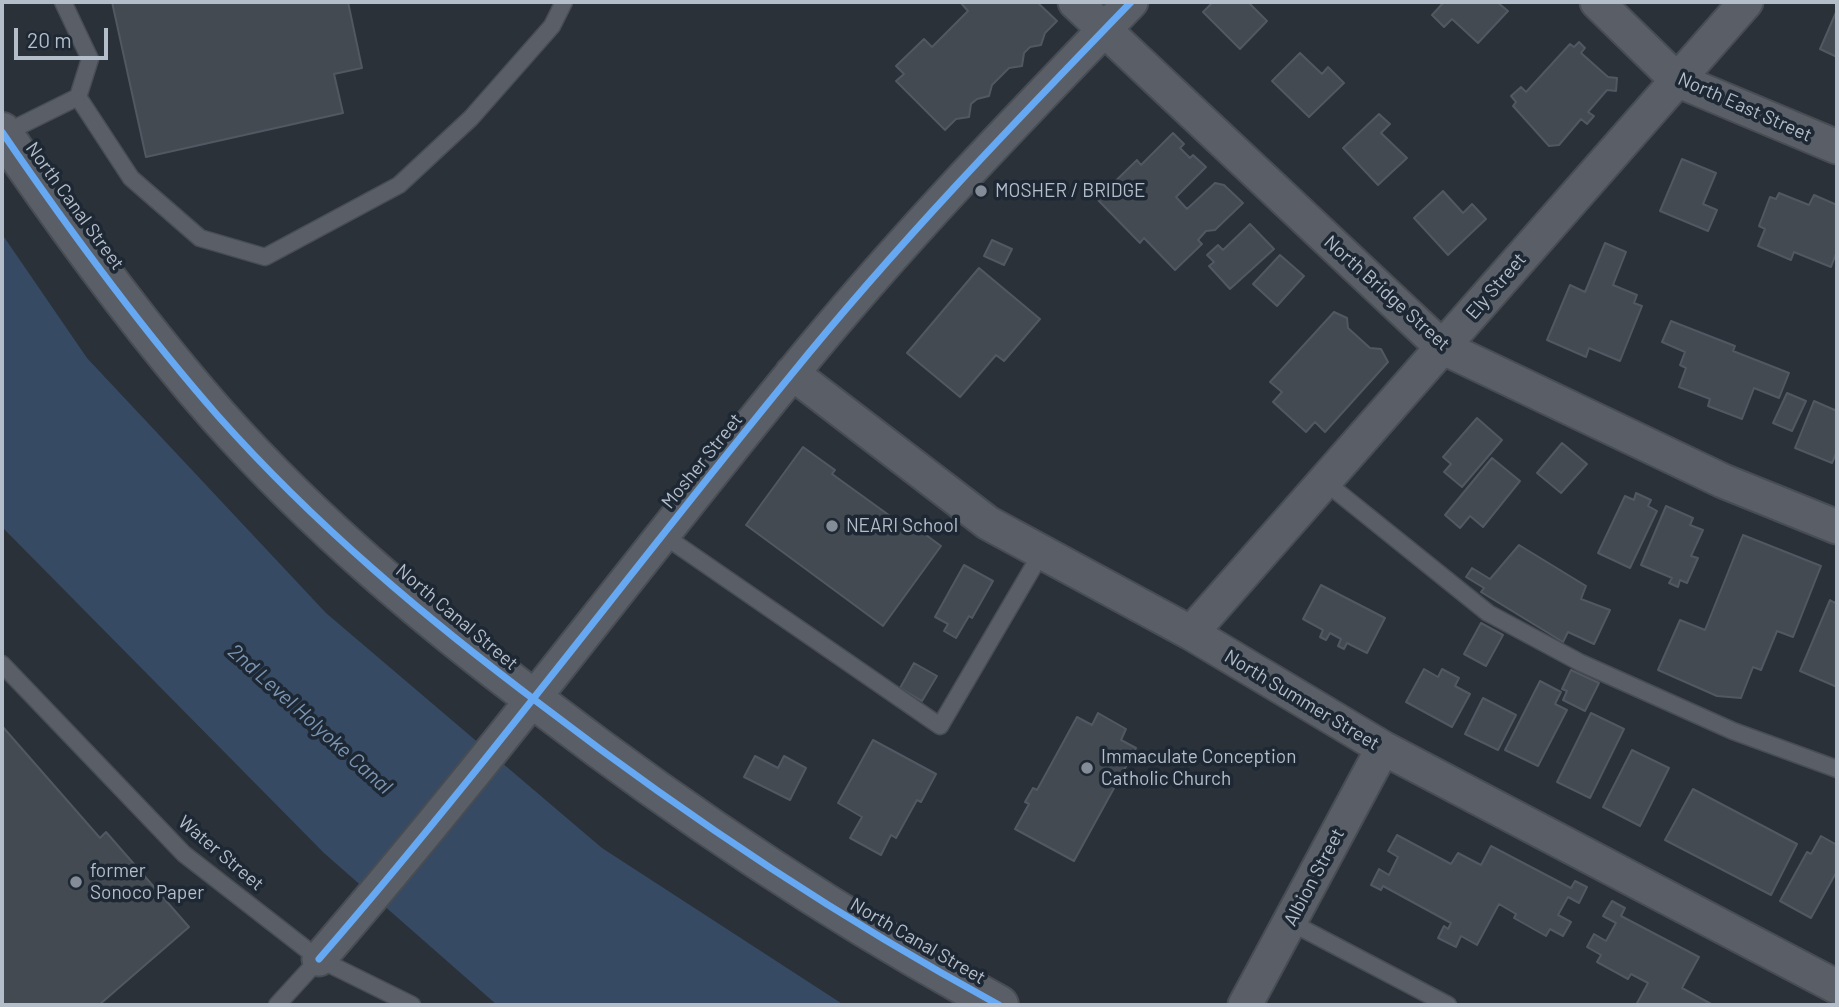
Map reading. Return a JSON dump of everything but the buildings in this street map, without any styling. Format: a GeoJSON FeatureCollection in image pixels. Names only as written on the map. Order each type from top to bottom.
{"type":"FeatureCollection","features":[{"type":"Feature","properties":{"kind":"street","name":"North Bridge Street"},"geometry":{"type":"LineString","coordinates":[[1075,2],[1442,347],[1723,481],[1837,527]]}},
{"type":"Feature","properties":{"kind":"street","name":"Mosher Street"},"geometry":{"type":"LineString","coordinates":[[319,959],[366,907],[494,749],[792,373],[946,194],[1131,2]]}},
{"type":"Feature","properties":{"kind":"street","name":"North East Street"},"geometry":{"type":"LineString","coordinates":[[1597,2],[1677,80],[1837,147]]}},
{"type":"Feature","properties":{"kind":"street","name":"Ely Street"},"geometry":{"type":"LineString","coordinates":[[1191,632],[1746,2]]}},
{"type":"Feature","properties":{"kind":"street","name":"North Canal Street"},"geometry":{"type":"LineString","coordinates":[[2,133],[110,281],[219,416],[314,513],[443,631],[749,856],[893,947],[999,1005]]}},
{"type":"Feature","properties":{"kind":"street","name":"North Summer Street"},"geometry":{"type":"LineString","coordinates":[[792,373],[988,523],[1191,632],[1383,748],[1837,987]]}},
{"type":"Feature","properties":{"kind":"street","name":"Albion Street"},"geometry":{"type":"LineString","coordinates":[[1245,1005],[1383,748]]}},
{"type":"Feature","properties":{"kind":"lane"},"geometry":{"type":"LineString","coordinates":[[2,133],[78,97],[90,59],[63,2]]}},
{"type":"Feature","properties":{"kind":"lane"},"geometry":{"type":"LineString","coordinates":[[78,97],[131,178],[200,239],[265,257],[398,185],[471,118],[552,26],[564,2]]}},
{"type":"Feature","properties":{"kind":"lane"},"geometry":{"type":"LineString","coordinates":[[1324,481],[1488,614],[1581,663],[1721,725],[1837,768]]}},
{"type":"Feature","properties":{"kind":"lane"},"geometry":{"type":"LineString","coordinates":[[663,535],[940,726],[1042,552]]}},
{"type":"Feature","properties":{"kind":"lane","name":"Water Street"},"geometry":{"type":"LineString","coordinates":[[2,664],[184,854],[319,959],[412,1005]]}},
{"type":"Feature","properties":{"kind":"lane"},"geometry":{"type":"LineString","coordinates":[[1290,922],[1448,1005]]}},
{"type":"Feature","properties":{"kind":"lane"},"geometry":{"type":"LineString","coordinates":[[285,1002],[319,959]]}},
{"type":"Feature","properties":{"kind":"water","name":"2nd Level Holyoke Canal"},"geometry":{"type":"Polygon","coordinates":[[[2,234],[87,358],[326,613],[602,848],[844,1005],[497,1005],[324,853],[2,527],[2,234]]]}},
{"type":"Feature","properties":{"kind":"cycle path"},"geometry":{"type":"LineString","coordinates":[[319,959],[440,815],[831,326],[957,185],[1131,2]]}},
{"type":"Feature","properties":{"kind":"cycle path"},"geometry":{"type":"LineString","coordinates":[[2,132],[106,277],[189,382],[255,456],[374,570],[501,674],[709,827],[823,902],[999,1005]]}},
{"type":"Feature","properties":{"kind":"place","name":"MOSHER / BRIDGE"},"geometry":{"type":"Point","coordinates":[981,191]}},
{"type":"Feature","properties":{"kind":"place","name":"NEARI School"},"geometry":{"type":"Point","coordinates":[832,526]}},
{"type":"Feature","properties":{"kind":"place","name":"Immaculate Conception Catholic Church"},"geometry":{"type":"Point","coordinates":[1087,768]}},
{"type":"Feature","properties":{"kind":"place","name":"former Sonoco Paper"},"geometry":{"type":"Point","coordinates":[76,882]}}]}
